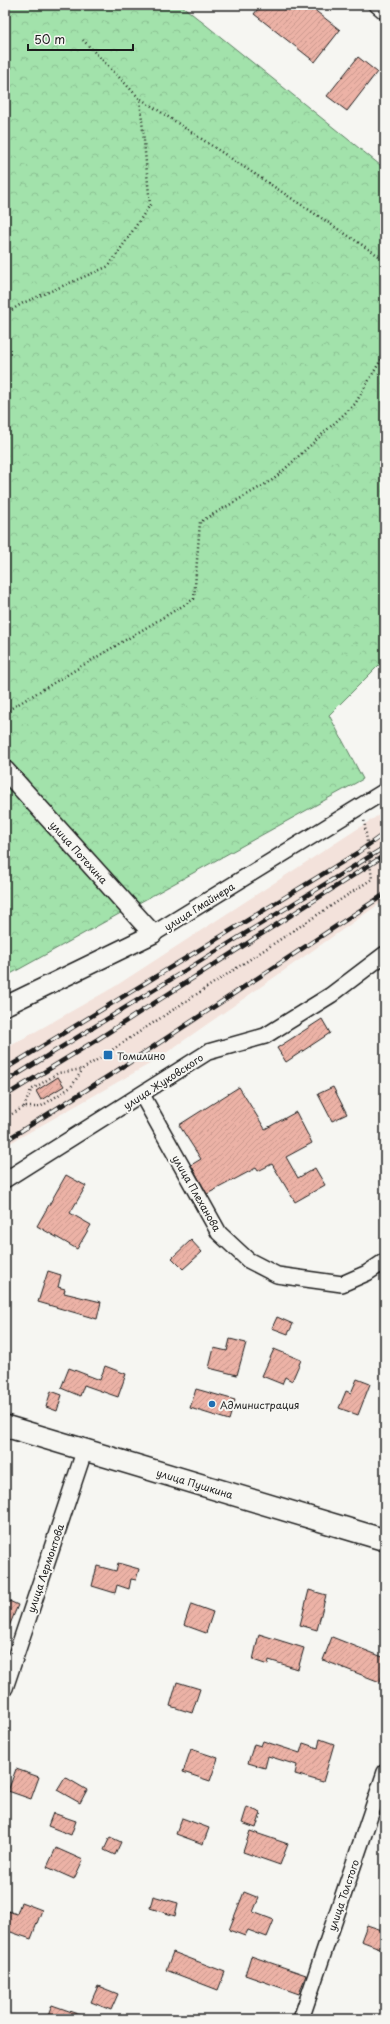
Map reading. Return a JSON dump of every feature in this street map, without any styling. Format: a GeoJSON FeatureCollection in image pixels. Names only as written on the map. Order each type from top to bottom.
{"type":"FeatureCollection","features":[{"type":"Feature","properties":{"kind":"main road","name":"улица Пушкина"},"geometry":{"type":"LineString","coordinates":[[5,1426],[385,1540]]}},
{"type":"Feature","properties":{"kind":"street","name":"улица Потехина"},"geometry":{"type":"LineString","coordinates":[[5,770],[153,934]]}},
{"type":"Feature","properties":{"kind":"street","name":"улица Гмайнера"},"geometry":{"type":"LineString","coordinates":[[5,1006],[153,934],[385,791]]}},
{"type":"Feature","properties":{"kind":"street","name":"улица Жуковского"},"geometry":{"type":"LineString","coordinates":[[5,1180],[208,1052],[266,1036],[331,995],[385,954]]}},
{"type":"Feature","properties":{"kind":"street","name":"улица Плеханова"},"geometry":{"type":"LineString","coordinates":[[142,1095],[219,1233],[248,1260],[277,1275],[342,1284],[367,1274],[385,1261]]}},
{"type":"Feature","properties":{"kind":"street","name":"улица Лермонтова"},"geometry":{"type":"LineString","coordinates":[[5,1688],[85,1449]]}},
{"type":"Feature","properties":{"kind":"street","name":"улица Толстого"},"geometry":{"type":"LineString","coordinates":[[300,2019],[385,1772]]}},
{"type":"Feature","properties":{"kind":"lane"},"geometry":{"type":"LineString","coordinates":[[371,5],[385,17]]}},
{"type":"Feature","properties":{"kind":"path"},"geometry":{"type":"LineString","coordinates":[[83,40],[140,99],[385,260]]}},
{"type":"Feature","properties":{"kind":"path"},"geometry":{"type":"LineString","coordinates":[[5,314],[23,303],[109,266],[150,205],[140,99]]}},
{"type":"Feature","properties":{"kind":"path"},"geometry":{"type":"LineString","coordinates":[[5,712],[194,599],[200,522],[274,479],[355,404],[385,353]]}},
{"type":"Feature","properties":{"kind":"path"},"geometry":{"type":"LineString","coordinates":[[5,1118],[24,1107],[40,1107],[53,1099],[71,1087],[83,1069],[372,879],[362,805]]}},
{"type":"Feature","properties":{"kind":"path"},"geometry":{"type":"LineString","coordinates":[[24,1107],[31,1090],[58,1073],[83,1069]]}},
{"type":"Feature","properties":{"kind":"shaded area"},"geometry":{"type":"Polygon","coordinates":[[[385,811],[385,900],[153,1062],[5,1146],[5,1049],[114,987],[385,811]]]}},
{"type":"Feature","properties":{"kind":"green space"},"geometry":{"type":"Polygon","coordinates":[[[5,5],[181,5],[385,169],[385,659],[329,715],[363,779],[5,977],[5,5]]]}},
{"type":"Feature","properties":{"kind":"building"},"geometry":{"type":"Polygon","coordinates":[[[261,5],[308,5],[340,30],[315,62],[254,14],[261,5]]]}},
{"type":"Feature","properties":{"kind":"building"},"geometry":{"type":"Polygon","coordinates":[[[358,57],[377,72],[347,111],[327,96],[358,57]]]}},
{"type":"Feature","properties":{"kind":"building"},"geometry":{"type":"Polygon","coordinates":[[[322,1019],[330,1033],[286,1062],[277,1048],[322,1019]]]}},
{"type":"Feature","properties":{"kind":"building"},"geometry":{"type":"Polygon","coordinates":[[[58,1077],[64,1086],[41,1100],[36,1091],[58,1077]]]}},
{"type":"Feature","properties":{"kind":"building"},"geometry":{"type":"Polygon","coordinates":[[[239,1087],[265,1129],[296,1112],[312,1143],[286,1157],[298,1178],[315,1168],[325,1185],[295,1202],[272,1164],[258,1171],[256,1168],[207,1194],[191,1165],[201,1159],[179,1125],[239,1087]]]}},
{"type":"Feature","properties":{"kind":"building"},"geometry":{"type":"Polygon","coordinates":[[[333,1087],[347,1114],[332,1121],[318,1094],[333,1087]]]}},
{"type":"Feature","properties":{"kind":"building"},"geometry":{"type":"Polygon","coordinates":[[[66,1175],[86,1186],[70,1213],[91,1225],[77,1249],[37,1226],[66,1175]]]}},
{"type":"Feature","properties":{"kind":"building"},"geometry":{"type":"Polygon","coordinates":[[[191,1240],[202,1252],[183,1269],[172,1258],[191,1240]]]}},
{"type":"Feature","properties":{"kind":"building"},"geometry":{"type":"Polygon","coordinates":[[[48,1271],[61,1275],[58,1287],[65,1289],[64,1293],[101,1302],[97,1319],[38,1302],[48,1271]]]}},
{"type":"Feature","properties":{"kind":"building"},"geometry":{"type":"Polygon","coordinates":[[[277,1317],[293,1324],[288,1334],[272,1328],[277,1317]]]}},
{"type":"Feature","properties":{"kind":"building"},"geometry":{"type":"Polygon","coordinates":[[[230,1339],[246,1343],[237,1375],[209,1368],[214,1348],[227,1351],[230,1339]]]}},
{"type":"Feature","properties":{"kind":"building"},"geometry":{"type":"Polygon","coordinates":[[[274,1349],[301,1360],[292,1381],[285,1377],[282,1384],[262,1376],[274,1349]]]}},
{"type":"Feature","properties":{"kind":"building"},"geometry":{"type":"Polygon","coordinates":[[[105,1366],[126,1374],[118,1397],[84,1385],[80,1396],[61,1388],[69,1368],[100,1380],[105,1366]]]}},
{"type":"Feature","properties":{"kind":"building"},"geometry":{"type":"Polygon","coordinates":[[[357,1379],[370,1384],[358,1415],[339,1408],[346,1391],[351,1393],[357,1379]]]}},
{"type":"Feature","properties":{"kind":"building","name":"Администрация"},"geometry":{"type":"Polygon","coordinates":[[[196,1389],[235,1400],[229,1420],[190,1408],[196,1389]]]}},
{"type":"Feature","properties":{"kind":"building"},"geometry":{"type":"Polygon","coordinates":[[[51,1391],[62,1395],[57,1411],[46,1407],[51,1391]]]}},
{"type":"Feature","properties":{"kind":"building"},"geometry":{"type":"Polygon","coordinates":[[[118,1563],[139,1569],[136,1580],[131,1579],[129,1589],[117,1585],[115,1593],[92,1586],[97,1566],[116,1571],[118,1563]]]}},
{"type":"Feature","properties":{"kind":"building"},"geometry":{"type":"Polygon","coordinates":[[[309,1590],[326,1595],[317,1630],[300,1625],[309,1590]]]}},
{"type":"Feature","properties":{"kind":"building"},"geometry":{"type":"Polygon","coordinates":[[[5,1599],[18,1605],[5,1636],[5,1599]]]}},
{"type":"Feature","properties":{"kind":"building"},"geometry":{"type":"Polygon","coordinates":[[[191,1604],[213,1612],[206,1633],[184,1625],[191,1604]]]}},
{"type":"Feature","properties":{"kind":"building"},"geometry":{"type":"Polygon","coordinates":[[[259,1634],[304,1648],[298,1669],[269,1660],[268,1665],[253,1660],[259,1634]]]}},
{"type":"Feature","properties":{"kind":"building"},"geometry":{"type":"Polygon","coordinates":[[[332,1637],[385,1658],[385,1669],[380,1682],[323,1660],[332,1637]]]}},
{"type":"Feature","properties":{"kind":"building"},"geometry":{"type":"Polygon","coordinates":[[[177,1682],[200,1689],[192,1713],[170,1706],[177,1682]]]}},
{"type":"Feature","properties":{"kind":"building"},"geometry":{"type":"Polygon","coordinates":[[[320,1739],[334,1744],[323,1782],[295,1774],[297,1765],[268,1756],[265,1768],[248,1763],[254,1744],[261,1746],[263,1741],[300,1753],[303,1743],[318,1748],[320,1739]]]}},
{"type":"Feature","properties":{"kind":"building"},"geometry":{"type":"Polygon","coordinates":[[[191,1749],[218,1758],[210,1781],[183,1772],[191,1749]]]}},
{"type":"Feature","properties":{"kind":"building"},"geometry":{"type":"Polygon","coordinates":[[[16,1769],[39,1777],[31,1799],[8,1791],[16,1769]]]}},
{"type":"Feature","properties":{"kind":"building"},"geometry":{"type":"Polygon","coordinates":[[[65,1777],[87,1790],[80,1803],[57,1790],[65,1777]]]}},
{"type":"Feature","properties":{"kind":"building"},"geometry":{"type":"Polygon","coordinates":[[[247,1807],[261,1813],[256,1828],[242,1823],[247,1807]]]}},
{"type":"Feature","properties":{"kind":"building"},"geometry":{"type":"Polygon","coordinates":[[[53,1813],[76,1821],[71,1835],[48,1826],[53,1813]]]}},
{"type":"Feature","properties":{"kind":"building"},"geometry":{"type":"Polygon","coordinates":[[[182,1818],[209,1828],[203,1844],[176,1834],[182,1818]]]}},
{"type":"Feature","properties":{"kind":"building"},"geometry":{"type":"Polygon","coordinates":[[[250,1831],[288,1844],[280,1865],[243,1852],[250,1831]]]}},
{"type":"Feature","properties":{"kind":"building"},"geometry":{"type":"Polygon","coordinates":[[[110,1837],[121,1842],[115,1855],[104,1850],[110,1837]]]}},
{"type":"Feature","properties":{"kind":"building"},"geometry":{"type":"Polygon","coordinates":[[[56,1848],[83,1860],[74,1879],[47,1867],[56,1848]]]}},
{"type":"Feature","properties":{"kind":"building"},"geometry":{"type":"Polygon","coordinates":[[[244,1892],[259,1898],[253,1912],[274,1920],[267,1937],[248,1930],[245,1936],[229,1930],[244,1892]]]}},
{"type":"Feature","properties":{"kind":"building"},"geometry":{"type":"Polygon","coordinates":[[[153,1896],[178,1903],[175,1916],[150,1908],[153,1896]]]}},
{"type":"Feature","properties":{"kind":"building"},"geometry":{"type":"Polygon","coordinates":[[[21,1902],[42,1910],[31,1939],[5,1930],[5,1910],[17,1914],[21,1902]]]}},
{"type":"Feature","properties":{"kind":"building"},"geometry":{"type":"Polygon","coordinates":[[[367,1925],[385,1931],[385,1950],[361,1941],[367,1925]]]}},
{"type":"Feature","properties":{"kind":"building"},"geometry":{"type":"Polygon","coordinates":[[[173,1952],[225,1972],[218,1990],[166,1970],[173,1952]]]}},
{"type":"Feature","properties":{"kind":"building"},"geometry":{"type":"Polygon","coordinates":[[[251,1956],[306,1975],[299,1994],[245,1975],[251,1956]]]}},
{"type":"Feature","properties":{"kind":"building"},"geometry":{"type":"Polygon","coordinates":[[[98,1986],[118,1994],[111,2010],[91,2002],[98,1986]]]}},
{"type":"Feature","properties":{"kind":"building"},"geometry":{"type":"Polygon","coordinates":[[[52,2005],[86,2017],[86,2019],[47,2019],[52,2005]]]}},
{"type":"Feature","properties":{"kind":"railway"},"geometry":{"type":"LineString","coordinates":[[5,1069],[357,853],[385,833]]}},
{"type":"Feature","properties":{"kind":"railway"},"geometry":{"type":"LineString","coordinates":[[5,1082],[385,847]]}},
{"type":"Feature","properties":{"kind":"railway"},"geometry":{"type":"LineString","coordinates":[[5,1096],[98,1039],[385,855]]}},
{"type":"Feature","properties":{"kind":"railway"},"geometry":{"type":"LineString","coordinates":[[5,1141],[118,1070],[385,894]]}},
{"type":"Feature","properties":{"kind":"place","name":"Томилино"},"geometry":{"type":"Point","coordinates":[108,1055]}},
{"type":"Feature","properties":{"kind":"place","name":"Администрация"},"geometry":{"type":"Point","coordinates":[212,1404]}}]}
